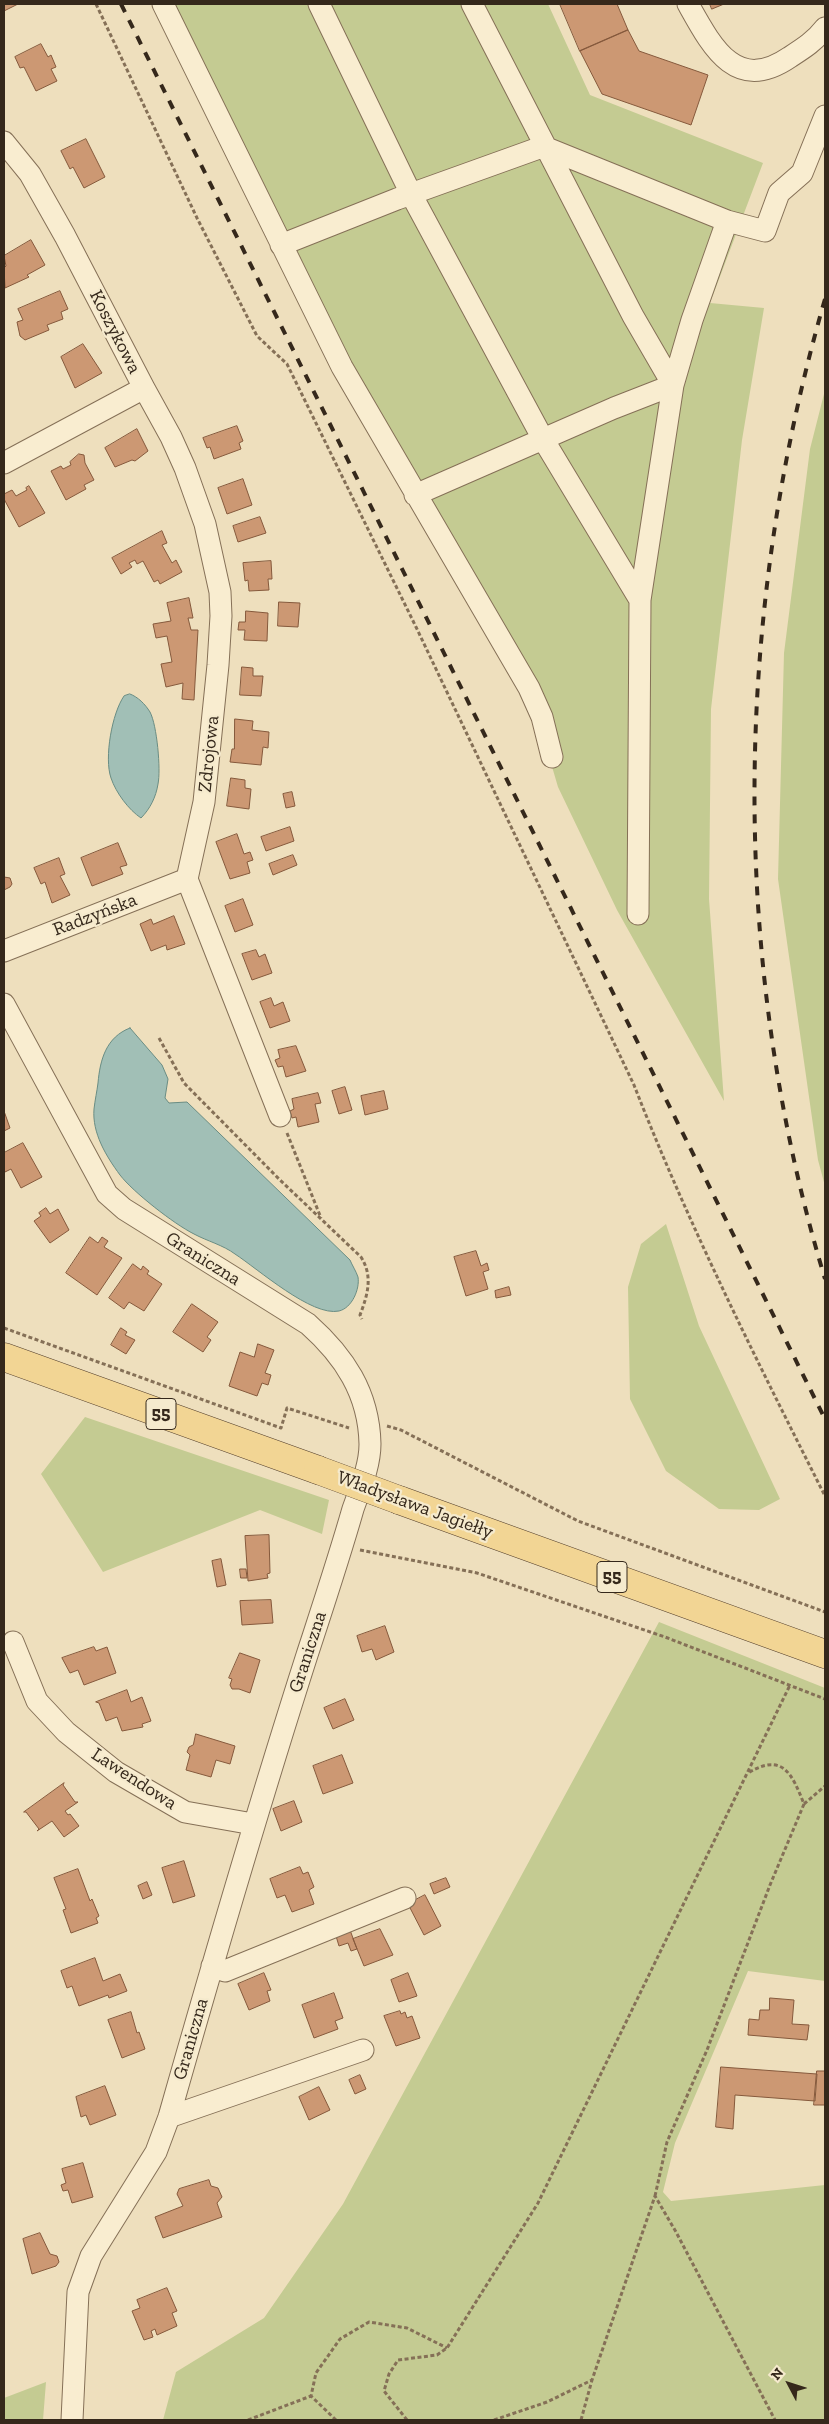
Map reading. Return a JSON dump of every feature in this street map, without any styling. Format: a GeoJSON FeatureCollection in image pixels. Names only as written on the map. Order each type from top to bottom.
{"type":"FeatureCollection","features":[{"type":"Feature","properties":{"kind":"main road","name":"Władysława Jagiełły"},"geometry":{"type":"LineString","coordinates":[[4,1357],[825,1654]]}},
{"type":"Feature","properties":{"kind":"street"},"geometry":{"type":"LineString","coordinates":[[163,4],[342,367],[529,688],[542,717],[552,757]]}},
{"type":"Feature","properties":{"kind":"street"},"geometry":{"type":"LineString","coordinates":[[319,4],[411,194],[543,439],[640,600]]}},
{"type":"Feature","properties":{"kind":"street"},"geometry":{"type":"LineString","coordinates":[[472,4],[545,148],[634,316],[673,385]]}},
{"type":"Feature","properties":{"kind":"street"},"geometry":{"type":"LineString","coordinates":[[688,4],[708,41],[734,65],[754,72],[775,68],[814,41],[825,28]]}},
{"type":"Feature","properties":{"kind":"street"},"geometry":{"type":"LineString","coordinates":[[281,245],[411,194],[538,148],[545,148],[727,221],[765,231],[779,193],[802,173],[825,116]]}},
{"type":"Feature","properties":{"kind":"street","name":"Koszykowa"},"geometry":{"type":"LineString","coordinates":[[4,142],[30,174],[66,236],[144,388],[4,463]]}},
{"type":"Feature","properties":{"kind":"street"},"geometry":{"type":"LineString","coordinates":[[638,914],[640,600],[673,385],[692,320],[727,221]]}},
{"type":"Feature","properties":{"kind":"street"},"geometry":{"type":"LineString","coordinates":[[415,494],[673,385]]}},
{"type":"Feature","properties":{"kind":"street","name":"Zdrojowa"},"geometry":{"type":"LineString","coordinates":[[144,388],[172,437],[185,468],[205,524],[220,592],[222,616],[204,802],[187,879]]}},
{"type":"Feature","properties":{"kind":"street"},"geometry":{"type":"LineString","coordinates":[[187,879],[280,1116]]}},
{"type":"Feature","properties":{"kind":"street","name":"Radzyńska"},"geometry":{"type":"LineString","coordinates":[[4,951],[187,879]]}},
{"type":"Feature","properties":{"kind":"street","name":"Graniczna"},"geometry":{"type":"LineString","coordinates":[[4,1004],[107,1194],[124,1209],[308,1324],[329,1343],[343,1360],[356,1384],[368,1429],[370,1445],[365,1471],[342,1547],[253,1824],[169,2117],[156,2152],[91,2256],[78,2292],[72,2420]]}},
{"type":"Feature","properties":{"kind":"street","name":"Lawendowa"},"geometry":{"type":"LineString","coordinates":[[13,1642],[37,1701],[66,1732],[116,1772],[185,1812],[253,1824]]}},
{"type":"Feature","properties":{"kind":"street"},"geometry":{"type":"LineString","coordinates":[[212,1966],[225,1971],[405,1898]]}},
{"type":"Feature","properties":{"kind":"street"},"geometry":{"type":"LineString","coordinates":[[169,2117],[363,2050]]}},
{"type":"Feature","properties":{"kind":"path"},"geometry":{"type":"LineString","coordinates":[[96,4],[198,218],[257,336],[287,364],[408,609],[634,1086],[663,1160],[736,1318],[825,1496]]}},
{"type":"Feature","properties":{"kind":"path"},"geometry":{"type":"LineString","coordinates":[[158,1038],[184,1082],[360,1257],[368,1268],[368,1288],[360,1315],[362,1319]]}},
{"type":"Feature","properties":{"kind":"path"},"geometry":{"type":"LineString","coordinates":[[280,1116],[321,1219]]}},
{"type":"Feature","properties":{"kind":"path"},"geometry":{"type":"LineString","coordinates":[[4,1328],[281,1428],[288,1408],[354,1429],[386,1426],[401,1430],[578,1521],[825,1612]]}},
{"type":"Feature","properties":{"kind":"path"},"geometry":{"type":"LineString","coordinates":[[342,1547],[477,1573],[665,1637],[825,1699]]}},
{"type":"Feature","properties":{"kind":"path"},"geometry":{"type":"LineString","coordinates":[[407,2420],[384,2391],[389,2374],[398,2360],[437,2355],[447,2348],[538,2203],[790,1685]]}},
{"type":"Feature","properties":{"kind":"path"},"geometry":{"type":"LineString","coordinates":[[746,1774],[769,1763],[781,1766],[790,1773],[796,1782],[804,1804]]}},
{"type":"Feature","properties":{"kind":"path"},"geometry":{"type":"LineString","coordinates":[[581,2420],[592,2380],[655,2196],[667,2142],[707,2050],[770,1885],[804,1804],[825,1786]]}},
{"type":"Feature","properties":{"kind":"path"},"geometry":{"type":"LineString","coordinates":[[655,2196],[681,2241],[775,2420]]}},
{"type":"Feature","properties":{"kind":"path"},"geometry":{"type":"LineString","coordinates":[[311,2396],[316,2373],[340,2339],[368,2322],[407,2328],[447,2348]]}},
{"type":"Feature","properties":{"kind":"path"},"geometry":{"type":"LineString","coordinates":[[494,2420],[547,2402],[592,2380]]}},
{"type":"Feature","properties":{"kind":"path"},"geometry":{"type":"LineString","coordinates":[[248,2420],[311,2396]]}},
{"type":"Feature","properties":{"kind":"path"},"geometry":{"type":"LineString","coordinates":[[311,2396],[336,2420]]}},
{"type":"Feature","properties":{"kind":"green space"},"geometry":{"type":"Polygon","coordinates":[[[157,4],[548,4],[590,95],[763,163],[710,303],[764,308],[742,440],[711,709],[709,899],[724,1101],[617,910],[558,787],[538,719],[157,4]]]}},
{"type":"Feature","properties":{"kind":"green space"},"geometry":{"type":"Polygon","coordinates":[[[825,390],[825,1186],[818,1160],[778,879],[784,653],[810,449],[825,390]]]}},
{"type":"Feature","properties":{"kind":"green space"},"geometry":{"type":"Polygon","coordinates":[[[666,1224],[699,1326],[780,1499],[759,1510],[719,1509],[666,1471],[630,1399],[628,1287],[641,1244],[666,1224]]]}},
{"type":"Feature","properties":{"kind":"green space"},"geometry":{"type":"Polygon","coordinates":[[[85,1417],[329,1500],[322,1534],[260,1510],[103,1572],[41,1474],[85,1417]]]}},
{"type":"Feature","properties":{"kind":"green space"},"geometry":{"type":"Polygon","coordinates":[[[659,1622],[825,1688],[825,1981],[748,1971],[675,2143],[663,2192],[671,2201],[825,2185],[825,2420],[163,2420],[176,2372],[264,2318],[343,2204],[659,1622]]]}},
{"type":"Feature","properties":{"kind":"green space"},"geometry":{"type":"Polygon","coordinates":[[[46,2382],[43,2420],[4,2420],[4,2398],[46,2382]]]}},
{"type":"Feature","properties":{"kind":"water"},"geometry":{"type":"Polygon","coordinates":[[[130,694],[141,701],[150,712],[155,727],[158,748],[159,777],[157,789],[150,807],[141,818],[123,801],[113,784],[108,759],[110,736],[116,713],[124,696],[130,694]]]}},
{"type":"Feature","properties":{"kind":"water"},"geometry":{"type":"Polygon","coordinates":[[[130,1028],[162,1065],[168,1079],[165,1098],[169,1103],[187,1102],[350,1260],[358,1277],[358,1287],[348,1306],[339,1311],[328,1311],[300,1300],[230,1251],[176,1223],[144,1199],[120,1175],[101,1144],[95,1127],[94,1109],[100,1066],[106,1050],[115,1037],[130,1028]]]}},
{"type":"Feature","properties":{"kind":"building"},"geometry":{"type":"Polygon","coordinates":[[[4,4],[18,4],[4,11],[4,4]]]}},
{"type":"Feature","properties":{"kind":"building"},"geometry":{"type":"Polygon","coordinates":[[[560,4],[617,4],[628,30],[580,51],[560,4]]]}},
{"type":"Feature","properties":{"kind":"building"},"geometry":{"type":"Polygon","coordinates":[[[710,4],[724,4],[712,9],[710,4]]]}},
{"type":"Feature","properties":{"kind":"building"},"geometry":{"type":"Polygon","coordinates":[[[628,30],[639,51],[708,75],[691,125],[602,94],[580,51],[628,30]]]}},
{"type":"Feature","properties":{"kind":"building"},"geometry":{"type":"Polygon","coordinates":[[[41,44],[48,57],[51,55],[56,67],[51,69],[57,81],[36,91],[24,67],[20,68],[15,57],[41,44]]]}},
{"type":"Feature","properties":{"kind":"building"},"geometry":{"type":"Polygon","coordinates":[[[86,139],[105,177],[84,188],[73,167],[70,169],[61,151],[86,139]]]}},
{"type":"Feature","properties":{"kind":"building"},"geometry":{"type":"Polygon","coordinates":[[[31,240],[45,265],[27,275],[29,277],[5,288],[4,268],[6,266],[4,256],[31,240]]]}},
{"type":"Feature","properties":{"kind":"building"},"geometry":{"type":"Polygon","coordinates":[[[60,291],[68,309],[61,312],[63,319],[47,325],[49,330],[25,340],[20,336],[17,322],[23,320],[18,309],[60,291]]]}},
{"type":"Feature","properties":{"kind":"building"},"geometry":{"type":"Polygon","coordinates":[[[83,344],[102,373],[75,388],[61,357],[83,344]]]}},
{"type":"Feature","properties":{"kind":"building"},"geometry":{"type":"Polygon","coordinates":[[[237,426],[243,441],[239,443],[241,449],[214,459],[210,447],[207,448],[203,438],[237,426]]]}},
{"type":"Feature","properties":{"kind":"building"},"geometry":{"type":"Polygon","coordinates":[[[137,429],[148,451],[135,461],[132,460],[115,467],[105,448],[137,429]]]}},
{"type":"Feature","properties":{"kind":"building"},"geometry":{"type":"Polygon","coordinates":[[[79,454],[84,455],[85,463],[94,480],[84,485],[86,489],[66,500],[51,471],[61,466],[63,469],[71,465],[70,462],[79,454]]]}},
{"type":"Feature","properties":{"kind":"building"},"geometry":{"type":"Polygon","coordinates":[[[243,479],[252,505],[227,514],[218,488],[243,479]]]}},
{"type":"Feature","properties":{"kind":"building"},"geometry":{"type":"Polygon","coordinates":[[[29,486],[45,513],[19,527],[4,499],[4,494],[12,490],[16,496],[27,490],[26,488],[29,486]]]}},
{"type":"Feature","properties":{"kind":"building"},"geometry":{"type":"Polygon","coordinates":[[[260,517],[266,533],[238,542],[233,526],[260,517]]]}},
{"type":"Feature","properties":{"kind":"building"},"geometry":{"type":"Polygon","coordinates":[[[162,531],[167,543],[162,545],[172,563],[176,560],[182,572],[160,584],[158,580],[154,582],[143,561],[137,564],[135,560],[129,563],[132,567],[121,574],[112,558],[162,531]]]}},
{"type":"Feature","properties":{"kind":"building"},"geometry":{"type":"Polygon","coordinates":[[[271,561],[272,579],[268,579],[269,590],[249,591],[248,580],[245,581],[243,563],[271,561]]]}},
{"type":"Feature","properties":{"kind":"building"},"geometry":{"type":"Polygon","coordinates":[[[189,598],[193,618],[188,618],[191,630],[198,630],[194,700],[182,699],[183,683],[166,687],[161,664],[172,662],[167,636],[156,638],[153,624],[171,621],[167,603],[189,598]]]}},
{"type":"Feature","properties":{"kind":"building"},"geometry":{"type":"Polygon","coordinates":[[[279,602],[300,603],[298,627],[278,626],[279,602]]]}},
{"type":"Feature","properties":{"kind":"building"},"geometry":{"type":"Polygon","coordinates":[[[246,611],[268,613],[267,641],[244,640],[245,630],[238,630],[239,622],[245,622],[246,611]]]}},
{"type":"Feature","properties":{"kind":"building"},"geometry":{"type":"Polygon","coordinates":[[[242,667],[253,668],[253,676],[263,676],[261,696],[240,695],[242,667]]]}},
{"type":"Feature","properties":{"kind":"building"},"geometry":{"type":"Polygon","coordinates":[[[235,719],[253,721],[252,730],[269,732],[268,748],[263,747],[261,765],[230,762],[232,749],[234,749],[235,719]]]}},
{"type":"Feature","properties":{"kind":"building"},"geometry":{"type":"Polygon","coordinates":[[[231,778],[245,780],[245,788],[251,789],[249,809],[227,806],[231,778]]]}},
{"type":"Feature","properties":{"kind":"building"},"geometry":{"type":"Polygon","coordinates":[[[292,792],[295,806],[286,808],[283,794],[292,792]]]}},
{"type":"Feature","properties":{"kind":"building"},"geometry":{"type":"Polygon","coordinates":[[[290,827],[294,841],[266,851],[261,837],[290,827]]]}},
{"type":"Feature","properties":{"kind":"building"},"geometry":{"type":"Polygon","coordinates":[[[237,834],[244,854],[250,852],[253,860],[247,862],[250,873],[230,879],[216,842],[237,834]]]}},
{"type":"Feature","properties":{"kind":"building"},"geometry":{"type":"Polygon","coordinates":[[[118,843],[127,865],[120,867],[123,874],[92,886],[81,858],[118,843]]]}},
{"type":"Feature","properties":{"kind":"building"},"geometry":{"type":"Polygon","coordinates":[[[293,855],[297,865],[273,875],[269,864],[293,855]]]}},
{"type":"Feature","properties":{"kind":"building"},"geometry":{"type":"Polygon","coordinates":[[[59,858],[65,874],[60,876],[70,895],[52,903],[45,882],[41,884],[34,868],[59,858]]]}},
{"type":"Feature","properties":{"kind":"building"},"geometry":{"type":"Polygon","coordinates":[[[4,877],[10,878],[12,884],[4,890],[4,877]]]}},
{"type":"Feature","properties":{"kind":"building"},"geometry":{"type":"Polygon","coordinates":[[[243,899],[253,925],[235,932],[225,906],[243,899]]]}},
{"type":"Feature","properties":{"kind":"building"},"geometry":{"type":"Polygon","coordinates":[[[174,916],[185,944],[167,950],[166,945],[151,951],[140,924],[151,919],[153,924],[174,916]]]}},
{"type":"Feature","properties":{"kind":"building"},"geometry":{"type":"Polygon","coordinates":[[[256,950],[259,957],[265,954],[272,973],[252,980],[242,954],[256,950]]]}},
{"type":"Feature","properties":{"kind":"building"},"geometry":{"type":"Polygon","coordinates":[[[271,998],[274,1006],[283,1002],[290,1021],[270,1028],[260,1002],[271,998]]]}},
{"type":"Feature","properties":{"kind":"building"},"geometry":{"type":"Polygon","coordinates":[[[296,1046],[306,1071],[286,1077],[283,1066],[278,1067],[275,1060],[280,1058],[278,1050],[296,1046]]]}},
{"type":"Feature","properties":{"kind":"building"},"geometry":{"type":"Polygon","coordinates":[[[345,1087],[352,1110],[339,1114],[332,1091],[345,1087]]]}},
{"type":"Feature","properties":{"kind":"building"},"geometry":{"type":"Polygon","coordinates":[[[384,1091],[388,1109],[365,1115],[361,1096],[384,1091]]]}},
{"type":"Feature","properties":{"kind":"building"},"geometry":{"type":"Polygon","coordinates":[[[318,1093],[321,1103],[315,1104],[319,1122],[298,1127],[296,1117],[292,1118],[290,1111],[294,1109],[292,1099],[318,1093]]]}},
{"type":"Feature","properties":{"kind":"building"},"geometry":{"type":"Polygon","coordinates":[[[4,1111],[10,1128],[4,1131],[4,1111]]]}},
{"type":"Feature","properties":{"kind":"building"},"geometry":{"type":"Polygon","coordinates":[[[23,1143],[42,1177],[21,1188],[11,1169],[5,1172],[4,1170],[4,1153],[23,1143]]]}},
{"type":"Feature","properties":{"kind":"building"},"geometry":{"type":"Polygon","coordinates":[[[46,1208],[50,1214],[58,1209],[69,1230],[50,1243],[34,1221],[41,1216],[39,1213],[46,1208]]]}},
{"type":"Feature","properties":{"kind":"building"},"geometry":{"type":"Polygon","coordinates":[[[90,1237],[98,1243],[102,1237],[108,1241],[104,1247],[122,1258],[97,1295],[66,1273],[90,1237]]]}},
{"type":"Feature","properties":{"kind":"building"},"geometry":{"type":"Polygon","coordinates":[[[476,1251],[481,1266],[487,1263],[489,1270],[483,1272],[488,1289],[466,1296],[454,1257],[476,1251]]]}},
{"type":"Feature","properties":{"kind":"building"},"geometry":{"type":"Polygon","coordinates":[[[133,1264],[141,1270],[143,1266],[149,1271],[147,1274],[162,1284],[144,1311],[129,1302],[124,1309],[109,1298],[133,1264]]]}},
{"type":"Feature","properties":{"kind":"building"},"geometry":{"type":"Polygon","coordinates":[[[509,1287],[511,1295],[496,1298],[495,1291],[509,1287]]]}},
{"type":"Feature","properties":{"kind":"building"},"geometry":{"type":"Polygon","coordinates":[[[192,1304],[218,1322],[207,1337],[211,1340],[203,1352],[173,1332],[192,1304]]]}},
{"type":"Feature","properties":{"kind":"building"},"geometry":{"type":"Polygon","coordinates":[[[121,1328],[127,1332],[125,1335],[135,1340],[126,1354],[111,1345],[121,1328]]]}},
{"type":"Feature","properties":{"kind":"building"},"geometry":{"type":"Polygon","coordinates":[[[258,1344],[274,1350],[265,1373],[271,1375],[268,1385],[262,1383],[257,1396],[229,1386],[240,1352],[254,1357],[258,1344]]]}},
{"type":"Feature","properties":{"kind":"building"},"geometry":{"type":"Polygon","coordinates":[[[269,1535],[270,1573],[267,1574],[268,1578],[248,1581],[245,1536],[269,1535]]]}},
{"type":"Feature","properties":{"kind":"building"},"geometry":{"type":"Polygon","coordinates":[[[221,1559],[226,1585],[217,1587],[212,1561],[221,1559]]]}},
{"type":"Feature","properties":{"kind":"building"},"geometry":{"type":"Polygon","coordinates":[[[240,1569],[246,1569],[247,1578],[241,1578],[240,1569]]]}},
{"type":"Feature","properties":{"kind":"building"},"geometry":{"type":"Polygon","coordinates":[[[271,1600],[273,1623],[242,1625],[240,1601],[271,1600]]]}},
{"type":"Feature","properties":{"kind":"building"},"geometry":{"type":"Polygon","coordinates":[[[385,1626],[394,1652],[376,1660],[372,1649],[362,1652],[357,1636],[385,1626]]]}},
{"type":"Feature","properties":{"kind":"building"},"geometry":{"type":"Polygon","coordinates":[[[94,1647],[96,1651],[107,1647],[116,1673],[84,1685],[78,1670],[70,1673],[62,1658],[94,1647]]]}},
{"type":"Feature","properties":{"kind":"building"},"geometry":{"type":"Polygon","coordinates":[[[240,1653],[260,1660],[250,1693],[239,1689],[232,1689],[230,1685],[232,1679],[229,1678],[240,1653]]]}},
{"type":"Feature","properties":{"kind":"building"},"geometry":{"type":"Polygon","coordinates":[[[127,1690],[131,1702],[142,1697],[151,1721],[142,1724],[143,1727],[122,1731],[117,1717],[106,1721],[99,1703],[96,1702],[127,1690]]]}},
{"type":"Feature","properties":{"kind":"building"},"geometry":{"type":"Polygon","coordinates":[[[345,1699],[354,1720],[333,1729],[324,1708],[345,1699]]]}},
{"type":"Feature","properties":{"kind":"building"},"geometry":{"type":"Polygon","coordinates":[[[196,1734],[235,1746],[230,1764],[216,1760],[211,1777],[186,1770],[190,1755],[187,1752],[189,1747],[193,1745],[196,1734]]]}},
{"type":"Feature","properties":{"kind":"building"},"geometry":{"type":"Polygon","coordinates":[[[342,1755],[353,1783],[323,1794],[313,1766],[342,1755]]]}},
{"type":"Feature","properties":{"kind":"building"},"geometry":{"type":"Polygon","coordinates":[[[64,1783],[63,1785],[75,1802],[78,1802],[65,1811],[68,1815],[70,1814],[79,1826],[64,1837],[52,1821],[37,1831],[39,1829],[24,1812],[64,1783]]]}},
{"type":"Feature","properties":{"kind":"building"},"geometry":{"type":"Polygon","coordinates":[[[294,1801],[302,1822],[281,1831],[273,1809],[294,1801]]]}},
{"type":"Feature","properties":{"kind":"building"},"geometry":{"type":"Polygon","coordinates":[[[184,1861],[195,1896],[173,1903],[162,1868],[184,1861]]]}},
{"type":"Feature","properties":{"kind":"building"},"geometry":{"type":"Polygon","coordinates":[[[300,1867],[303,1874],[308,1872],[314,1887],[309,1890],[314,1904],[292,1912],[285,1895],[277,1898],[270,1879],[300,1867]]]}},
{"type":"Feature","properties":{"kind":"building"},"geometry":{"type":"Polygon","coordinates":[[[78,1869],[90,1901],[92,1899],[99,1916],[96,1918],[98,1923],[71,1933],[63,1910],[66,1909],[54,1878],[78,1869]]]}},
{"type":"Feature","properties":{"kind":"building"},"geometry":{"type":"Polygon","coordinates":[[[446,1878],[450,1887],[434,1894],[430,1884],[446,1878]]]}},
{"type":"Feature","properties":{"kind":"building"},"geometry":{"type":"Polygon","coordinates":[[[147,1882],[152,1895],[143,1899],[138,1886],[147,1882]]]}},
{"type":"Feature","properties":{"kind":"building"},"geometry":{"type":"Polygon","coordinates":[[[425,1895],[441,1926],[424,1935],[408,1904],[425,1895]]]}},
{"type":"Feature","properties":{"kind":"building"},"geometry":{"type":"Polygon","coordinates":[[[380,1929],[393,1955],[364,1966],[353,1939],[380,1929]]]}},
{"type":"Feature","properties":{"kind":"building"},"geometry":{"type":"Polygon","coordinates":[[[350,1930],[357,1949],[351,1951],[348,1943],[339,1946],[336,1936],[350,1930]]]}},
{"type":"Feature","properties":{"kind":"building"},"geometry":{"type":"Polygon","coordinates":[[[95,1958],[103,1981],[120,1974],[127,1991],[109,1998],[108,1995],[79,2006],[72,1986],[67,1988],[61,1971],[95,1958]]]}},
{"type":"Feature","properties":{"kind":"building"},"geometry":{"type":"Polygon","coordinates":[[[264,1973],[271,1990],[267,1991],[270,2001],[249,2010],[238,1984],[264,1973]]]}},
{"type":"Feature","properties":{"kind":"building"},"geometry":{"type":"Polygon","coordinates":[[[408,1973],[417,1996],[399,2002],[391,1980],[408,1973]]]}},
{"type":"Feature","properties":{"kind":"building"},"geometry":{"type":"Polygon","coordinates":[[[334,1993],[343,2018],[335,2021],[338,2029],[314,2038],[302,2005],[334,1993]]]}},
{"type":"Feature","properties":{"kind":"building"},"geometry":{"type":"Polygon","coordinates":[[[770,1998],[794,2000],[792,2024],[809,2025],[807,2040],[748,2035],[749,2019],[759,2020],[760,2010],[769,2010],[770,1998]]]}},
{"type":"Feature","properties":{"kind":"building"},"geometry":{"type":"Polygon","coordinates":[[[400,2011],[401,2014],[405,2012],[407,2018],[412,2016],[420,2038],[396,2046],[384,2016],[400,2011]]]}},
{"type":"Feature","properties":{"kind":"building"},"geometry":{"type":"Polygon","coordinates":[[[131,2012],[137,2033],[139,2032],[145,2049],[122,2058],[108,2020],[131,2012]]]}},
{"type":"Feature","properties":{"kind":"building"},"geometry":{"type":"Polygon","coordinates":[[[721,2067],[817,2074],[815,2101],[735,2095],[733,2129],[716,2127],[721,2067]]]}},
{"type":"Feature","properties":{"kind":"building"},"geometry":{"type":"Polygon","coordinates":[[[817,2071],[825,2071],[825,2105],[814,2105],[817,2071]]]}},
{"type":"Feature","properties":{"kind":"building"},"geometry":{"type":"Polygon","coordinates":[[[360,2075],[366,2089],[355,2094],[349,2080],[360,2075]]]}},
{"type":"Feature","properties":{"kind":"building"},"geometry":{"type":"Polygon","coordinates":[[[105,2086],[116,2115],[90,2125],[86,2115],[81,2117],[76,2097],[105,2086]]]}},
{"type":"Feature","properties":{"kind":"building"},"geometry":{"type":"Polygon","coordinates":[[[319,2087],[330,2110],[309,2120],[299,2097],[319,2087]]]}},
{"type":"Feature","properties":{"kind":"building"},"geometry":{"type":"Polygon","coordinates":[[[83,2163],[93,2197],[72,2203],[68,2190],[63,2191],[61,2185],[66,2183],[62,2169],[83,2163]]]}},
{"type":"Feature","properties":{"kind":"building"},"geometry":{"type":"Polygon","coordinates":[[[209,2180],[211,2186],[218,2188],[222,2197],[217,2203],[222,2217],[163,2238],[155,2217],[183,2206],[177,2194],[179,2189],[209,2180]]]}},
{"type":"Feature","properties":{"kind":"building"},"geometry":{"type":"Polygon","coordinates":[[[40,2233],[50,2254],[57,2256],[59,2262],[56,2266],[32,2274],[23,2239],[40,2233]]]}},
{"type":"Feature","properties":{"kind":"building"},"geometry":{"type":"Polygon","coordinates":[[[167,2288],[177,2311],[172,2313],[177,2326],[157,2335],[155,2329],[151,2331],[153,2337],[144,2340],[132,2311],[140,2308],[137,2300],[167,2288]]]}},
{"type":"Feature","properties":{"kind":"railway"},"geometry":{"type":"LineString","coordinates":[[121,4],[825,1419]]}},
{"type":"Feature","properties":{"kind":"railway"},"geometry":{"type":"LineString","coordinates":[[825,299],[795,419],[773,542],[759,665],[754,789],[759,913],[772,1036],[794,1159],[825,1279]]}}]}
